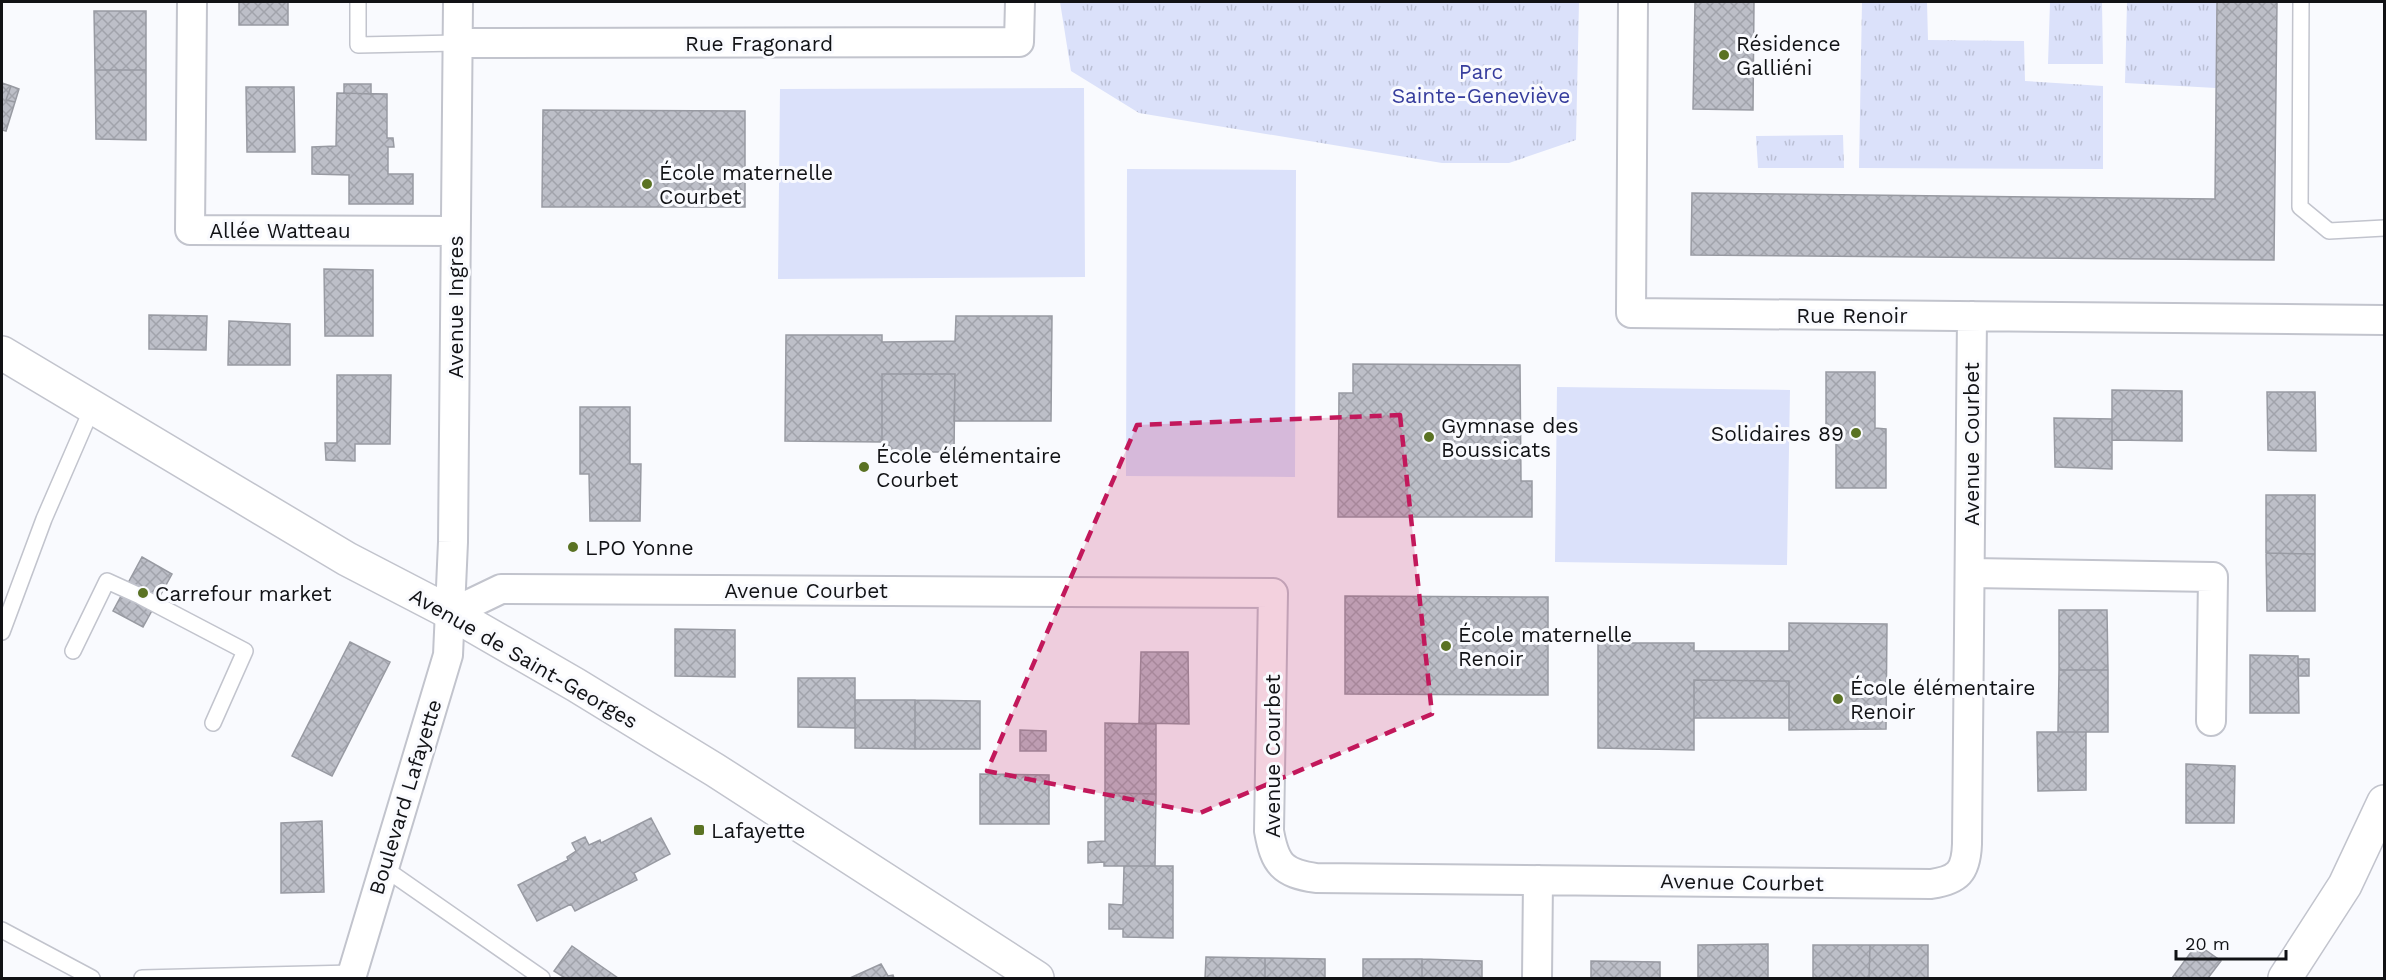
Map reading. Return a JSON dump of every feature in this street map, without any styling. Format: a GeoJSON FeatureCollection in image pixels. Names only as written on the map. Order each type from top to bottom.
{"type":"FeatureCollection","features":[{"type":"Feature","properties":{"kind":"main road","name":"Avenue de Saint-Georges"},"geometry":{"type":"LineString","coordinates":[[2,353],[347,559],[451,613],[576,685],[715,771],[1037,978]]}},
{"type":"Feature","properties":{"kind":"main road"},"geometry":{"type":"LineString","coordinates":[[2285,978],[2345,885],[2385,802]]}},
{"type":"Feature","properties":{"kind":"street","name":"Allée Watteau"},"geometry":{"type":"LineString","coordinates":[[192,2],[190,230],[455,231]]}},
{"type":"Feature","properties":{"kind":"street","name":"Avenue Ingres"},"geometry":{"type":"LineString","coordinates":[[451,613],[458,2]]}},
{"type":"Feature","properties":{"kind":"street","name":"Rue Fragonard"},"geometry":{"type":"LineString","coordinates":[[457,43],[1019,42],[1020,2]]}},
{"type":"Feature","properties":{"kind":"street","name":"Rue Renoir"},"geometry":{"type":"LineString","coordinates":[[1633,2],[1631,313],[2385,320]]}},
{"type":"Feature","properties":{"kind":"street","name":"Avenue Courbet"},"geometry":{"type":"LineString","coordinates":[[451,613],[501,589],[1273,593],[1269,831],[1273,850],[1281,866],[1296,875],[1316,878],[1930,884],[1947,882],[1960,874],[1966,862],[1967,844],[1972,316]]}},
{"type":"Feature","properties":{"kind":"street"},"geometry":{"type":"LineString","coordinates":[[1971,573],[2213,577],[2211,721]]}},
{"type":"Feature","properties":{"kind":"street","name":"Boulevard Lafayette"},"geometry":{"type":"LineString","coordinates":[[352,976],[448,655],[451,613]]}},
{"type":"Feature","properties":{"kind":"street"},"geometry":{"type":"LineString","coordinates":[[1537,978],[1538,880]]}},
{"type":"Feature","properties":{"kind":"lane"},"geometry":{"type":"LineString","coordinates":[[358,2],[358,45],[457,43]]}},
{"type":"Feature","properties":{"kind":"lane"},"geometry":{"type":"LineString","coordinates":[[2301,2],[2300,207],[2329,231],[2385,228]]}},
{"type":"Feature","properties":{"kind":"lane"},"geometry":{"type":"LineString","coordinates":[[2,632],[44,519],[93,406]]}},
{"type":"Feature","properties":{"kind":"lane"},"geometry":{"type":"LineString","coordinates":[[73,651],[107,581],[140,596],[245,651],[213,723]]}},
{"type":"Feature","properties":{"kind":"lane"},"geometry":{"type":"LineString","coordinates":[[384,868],[542,978]]}},
{"type":"Feature","properties":{"kind":"lane"},"geometry":{"type":"LineString","coordinates":[[2,930],[92,978]]}},
{"type":"Feature","properties":{"kind":"lane"},"geometry":{"type":"LineString","coordinates":[[142,978],[352,976]]}},
{"type":"Feature","properties":{"kind":"highlighted area"},"geometry":{"type":"Polygon","coordinates":[[[1400,415],[1432,714],[1200,813],[987,771],[1137,425],[1400,415]]]}},
{"type":"Feature","properties":{"kind":"green space","name":"Parc Sainte-Geneviève"},"geometry":{"type":"Polygon","coordinates":[[[1060,2],[1579,2],[1576,140],[1509,163],[1442,163],[1139,113],[1071,71],[1060,2]]]}},
{"type":"Feature","properties":{"kind":"green space"},"geometry":{"type":"Polygon","coordinates":[[[1862,2],[1927,2],[1928,40],[2024,41],[2025,81],[2103,86],[2103,169],[1859,168],[1862,2]]]}},
{"type":"Feature","properties":{"kind":"green space"},"geometry":{"type":"Polygon","coordinates":[[[2050,2],[2102,2],[2103,64],[2048,64],[2050,2]]]}},
{"type":"Feature","properties":{"kind":"green space"},"geometry":{"type":"Polygon","coordinates":[[[2127,2],[2217,2],[2216,88],[2125,83],[2127,2]]]}},
{"type":"Feature","properties":{"kind":"green space"},"geometry":{"type":"Polygon","coordinates":[[[1084,88],[1085,277],[778,279],[780,89],[1084,88]]]}},
{"type":"Feature","properties":{"kind":"green space"},"geometry":{"type":"Polygon","coordinates":[[[1843,135],[1844,168],[1758,168],[1756,136],[1843,135]]]}},
{"type":"Feature","properties":{"kind":"green space"},"geometry":{"type":"Polygon","coordinates":[[[1127,169],[1296,170],[1295,477],[1126,476],[1127,169]]]}},
{"type":"Feature","properties":{"kind":"green space"},"geometry":{"type":"Polygon","coordinates":[[[1557,387],[1790,390],[1787,565],[1555,562],[1557,387]]]}},
{"type":"Feature","properties":{"kind":"building"},"geometry":{"type":"Polygon","coordinates":[[[239,2],[288,2],[288,25],[239,25],[239,2]]]}},
{"type":"Feature","properties":{"kind":"building","name":"Résidence Galliéni"},"geometry":{"type":"Polygon","coordinates":[[[1695,2],[1754,2],[1753,110],[1693,109],[1695,2]]]}},
{"type":"Feature","properties":{"kind":"building"},"geometry":{"type":"Polygon","coordinates":[[[2217,2],[2277,2],[2274,260],[1691,255],[1692,193],[2215,199],[2217,2]]]}},
{"type":"Feature","properties":{"kind":"building"},"geometry":{"type":"Polygon","coordinates":[[[94,11],[146,11],[146,70],[95,70],[94,11]]]}},
{"type":"Feature","properties":{"kind":"building"},"geometry":{"type":"Polygon","coordinates":[[[95,70],[146,70],[146,140],[96,139],[95,70]]]}},
{"type":"Feature","properties":{"kind":"building"},"geometry":{"type":"Polygon","coordinates":[[[2,83],[11,86],[6,100],[15,102],[6,131],[2,130],[2,83]]]}},
{"type":"Feature","properties":{"kind":"building"},"geometry":{"type":"Polygon","coordinates":[[[344,84],[371,84],[371,94],[344,93],[344,84]]]}},
{"type":"Feature","properties":{"kind":"building"},"geometry":{"type":"Polygon","coordinates":[[[11,86],[19,89],[15,102],[6,100],[11,86]]]}},
{"type":"Feature","properties":{"kind":"building"},"geometry":{"type":"Polygon","coordinates":[[[246,87],[294,87],[295,152],[247,152],[246,87]]]}},
{"type":"Feature","properties":{"kind":"building"},"geometry":{"type":"Polygon","coordinates":[[[337,93],[387,94],[387,138],[393,138],[394,147],[388,147],[388,174],[413,174],[413,204],[349,204],[349,175],[312,174],[312,147],[336,146],[337,93]]]}},
{"type":"Feature","properties":{"kind":"building"},"geometry":{"type":"Polygon","coordinates":[[[543,110],[745,111],[745,207],[542,207],[543,110]]]}},
{"type":"Feature","properties":{"kind":"building"},"geometry":{"type":"Polygon","coordinates":[[[324,269],[373,270],[373,336],[325,336],[324,269]]]}},
{"type":"Feature","properties":{"kind":"building"},"geometry":{"type":"Polygon","coordinates":[[[149,315],[207,316],[206,350],[149,349],[149,315]]]}},
{"type":"Feature","properties":{"kind":"building"},"geometry":{"type":"Polygon","coordinates":[[[956,316],[1052,316],[1051,421],[954,421],[955,374],[882,374],[882,442],[785,441],[786,335],[882,335],[882,342],[955,341],[956,316]]]}},
{"type":"Feature","properties":{"kind":"building"},"geometry":{"type":"Polygon","coordinates":[[[229,321],[290,324],[290,365],[228,365],[229,321]]]}},
{"type":"Feature","properties":{"kind":"building","name":"Gymnase des Boussicats"},"geometry":{"type":"Polygon","coordinates":[[[1353,364],[1520,365],[1521,481],[1532,481],[1532,517],[1338,517],[1339,393],[1353,393],[1353,364]]]}},
{"type":"Feature","properties":{"kind":"building","name":"Solidaires 89"},"geometry":{"type":"Polygon","coordinates":[[[1826,372],[1875,372],[1875,428],[1886,429],[1886,488],[1836,488],[1836,438],[1826,438],[1826,372]]]}},
{"type":"Feature","properties":{"kind":"building"},"geometry":{"type":"Polygon","coordinates":[[[882,374],[955,374],[954,452],[882,452],[882,374]]]}},
{"type":"Feature","properties":{"kind":"building"},"geometry":{"type":"Polygon","coordinates":[[[337,375],[391,375],[390,444],[355,444],[355,461],[326,460],[325,443],[337,443],[337,375]]]}},
{"type":"Feature","properties":{"kind":"building"},"geometry":{"type":"Polygon","coordinates":[[[2112,390],[2182,391],[2182,441],[2112,440],[2112,390]]]}},
{"type":"Feature","properties":{"kind":"building"},"geometry":{"type":"Polygon","coordinates":[[[2267,392],[2315,392],[2316,451],[2268,450],[2267,392]]]}},
{"type":"Feature","properties":{"kind":"building"},"geometry":{"type":"Polygon","coordinates":[[[580,407],[630,407],[630,464],[641,464],[640,521],[590,521],[589,474],[580,474],[580,407]]]}},
{"type":"Feature","properties":{"kind":"building"},"geometry":{"type":"Polygon","coordinates":[[[2054,418],[2112,419],[2112,469],[2055,467],[2054,418]]]}},
{"type":"Feature","properties":{"kind":"building"},"geometry":{"type":"Polygon","coordinates":[[[2266,495],[2315,495],[2315,554],[2266,553],[2266,495]]]}},
{"type":"Feature","properties":{"kind":"building"},"geometry":{"type":"Polygon","coordinates":[[[2266,553],[2315,554],[2315,611],[2267,611],[2266,553]]]}},
{"type":"Feature","properties":{"kind":"building","name":"Carrefour market"},"geometry":{"type":"Polygon","coordinates":[[[142,557],[172,574],[143,627],[113,611],[142,557]]]}},
{"type":"Feature","properties":{"kind":"building","name":"École maternelle Renoir"},"geometry":{"type":"Polygon","coordinates":[[[1345,596],[1548,597],[1548,695],[1345,694],[1345,596]]]}},
{"type":"Feature","properties":{"kind":"building"},"geometry":{"type":"Polygon","coordinates":[[[2059,610],[2107,610],[2108,670],[2059,670],[2059,610]]]}},
{"type":"Feature","properties":{"kind":"building","name":"École élémentaire Renoir"},"geometry":{"type":"Polygon","coordinates":[[[1789,623],[1887,624],[1886,729],[1789,730],[1789,681],[1694,680],[1694,750],[1598,748],[1598,643],[1694,643],[1694,651],[1789,651],[1789,623]]]}},
{"type":"Feature","properties":{"kind":"building"},"geometry":{"type":"Polygon","coordinates":[[[675,629],[735,630],[735,677],[675,676],[675,629]]]}},
{"type":"Feature","properties":{"kind":"building"},"geometry":{"type":"Polygon","coordinates":[[[350,642],[390,662],[332,776],[292,756],[350,642]]]}},
{"type":"Feature","properties":{"kind":"building"},"geometry":{"type":"Polygon","coordinates":[[[1141,652],[1188,652],[1189,724],[1139,723],[1141,652]]]}},
{"type":"Feature","properties":{"kind":"building"},"geometry":{"type":"Polygon","coordinates":[[[2250,655],[2298,656],[2299,713],[2250,713],[2250,655]]]}},
{"type":"Feature","properties":{"kind":"building"},"geometry":{"type":"Polygon","coordinates":[[[2298,659],[2309,659],[2309,676],[2298,676],[2298,659]]]}},
{"type":"Feature","properties":{"kind":"building"},"geometry":{"type":"Polygon","coordinates":[[[2059,670],[2108,670],[2108,732],[2058,732],[2059,670]]]}},
{"type":"Feature","properties":{"kind":"building"},"geometry":{"type":"Polygon","coordinates":[[[798,678],[855,678],[855,728],[798,727],[798,678]]]}},
{"type":"Feature","properties":{"kind":"building"},"geometry":{"type":"Polygon","coordinates":[[[1694,680],[1789,681],[1789,718],[1694,718],[1694,680]]]}},
{"type":"Feature","properties":{"kind":"building"},"geometry":{"type":"Polygon","coordinates":[[[855,700],[915,700],[915,749],[855,748],[855,700]]]}},
{"type":"Feature","properties":{"kind":"building"},"geometry":{"type":"Polygon","coordinates":[[[915,700],[980,701],[980,749],[915,749],[915,700]]]}},
{"type":"Feature","properties":{"kind":"building"},"geometry":{"type":"Polygon","coordinates":[[[1105,723],[1156,724],[1156,794],[1105,793],[1105,723]]]}},
{"type":"Feature","properties":{"kind":"building"},"geometry":{"type":"Polygon","coordinates":[[[1020,730],[1046,731],[1046,751],[1020,751],[1020,730]]]}},
{"type":"Feature","properties":{"kind":"building"},"geometry":{"type":"Polygon","coordinates":[[[2037,732],[2086,732],[2086,790],[2038,791],[2037,732]]]}},
{"type":"Feature","properties":{"kind":"building"},"geometry":{"type":"Polygon","coordinates":[[[2186,764],[2235,766],[2234,823],[2186,823],[2186,764]]]}},
{"type":"Feature","properties":{"kind":"building"},"geometry":{"type":"Polygon","coordinates":[[[980,774],[1049,775],[1049,824],[980,824],[980,774]]]}},
{"type":"Feature","properties":{"kind":"building"},"geometry":{"type":"Polygon","coordinates":[[[1105,793],[1156,794],[1155,866],[1104,866],[1104,862],[1088,863],[1088,842],[1105,841],[1105,793]]]}},
{"type":"Feature","properties":{"kind":"building"},"geometry":{"type":"Polygon","coordinates":[[[651,818],[670,854],[634,873],[637,880],[575,911],[571,904],[537,921],[518,885],[568,860],[567,857],[576,851],[572,843],[585,837],[589,845],[600,840],[601,843],[651,818]]]}},
{"type":"Feature","properties":{"kind":"building"},"geometry":{"type":"Polygon","coordinates":[[[322,821],[324,892],[281,893],[281,823],[322,821]]]}},
{"type":"Feature","properties":{"kind":"building"},"geometry":{"type":"Polygon","coordinates":[[[1124,866],[1173,866],[1173,938],[1123,937],[1123,929],[1109,929],[1109,904],[1123,905],[1124,866]]]}},
{"type":"Feature","properties":{"kind":"building"},"geometry":{"type":"Polygon","coordinates":[[[1768,944],[1768,978],[1698,978],[1698,945],[1768,944]]]}},
{"type":"Feature","properties":{"kind":"building"},"geometry":{"type":"Polygon","coordinates":[[[2197,944],[2221,961],[2208,978],[2172,978],[2197,944]]]}},
{"type":"Feature","properties":{"kind":"building"},"geometry":{"type":"Polygon","coordinates":[[[1813,945],[1870,945],[1869,978],[1813,978],[1813,945]]]}},
{"type":"Feature","properties":{"kind":"building"},"geometry":{"type":"Polygon","coordinates":[[[1870,945],[1928,945],[1928,978],[1869,978],[1870,945]]]}},
{"type":"Feature","properties":{"kind":"building"},"geometry":{"type":"Polygon","coordinates":[[[572,946],[618,978],[565,978],[554,971],[572,946]]]}},
{"type":"Feature","properties":{"kind":"building"},"geometry":{"type":"Polygon","coordinates":[[[1206,957],[1265,958],[1265,978],[1205,978],[1206,957]]]}},
{"type":"Feature","properties":{"kind":"building"},"geometry":{"type":"Polygon","coordinates":[[[1265,958],[1325,959],[1325,978],[1265,978],[1265,958]]]}},
{"type":"Feature","properties":{"kind":"building"},"geometry":{"type":"Polygon","coordinates":[[[1363,959],[1422,959],[1422,978],[1363,978],[1363,959]]]}},
{"type":"Feature","properties":{"kind":"building"},"geometry":{"type":"Polygon","coordinates":[[[1422,959],[1482,961],[1482,978],[1422,978],[1422,959]]]}},
{"type":"Feature","properties":{"kind":"building"},"geometry":{"type":"Polygon","coordinates":[[[1591,961],[1660,962],[1660,978],[1591,978],[1591,961]]]}},
{"type":"Feature","properties":{"kind":"building"},"geometry":{"type":"Polygon","coordinates":[[[881,964],[888,976],[893,975],[894,978],[850,978],[881,964]]]}},
{"type":"Feature","properties":{"kind":"place","name":"Résidence Galliéni"},"geometry":{"type":"Point","coordinates":[1724,55]}},
{"type":"Feature","properties":{"kind":"place","name":"École maternelle Courbet"},"geometry":{"type":"Point","coordinates":[647,184]}},
{"type":"Feature","properties":{"kind":"place","name":"Solidaires 89"},"geometry":{"type":"Point","coordinates":[1856,433]}},
{"type":"Feature","properties":{"kind":"place","name":"Gymnase des Boussicats"},"geometry":{"type":"Point","coordinates":[1429,437]}},
{"type":"Feature","properties":{"kind":"place","name":"École élémentaire Courbet"},"geometry":{"type":"Point","coordinates":[864,467]}},
{"type":"Feature","properties":{"kind":"place","name":"LPO Yonne"},"geometry":{"type":"Point","coordinates":[573,547]}},
{"type":"Feature","properties":{"kind":"place","name":"Carrefour market"},"geometry":{"type":"Point","coordinates":[143,593]}},
{"type":"Feature","properties":{"kind":"place","name":"École maternelle Renoir"},"geometry":{"type":"Point","coordinates":[1446,646]}},
{"type":"Feature","properties":{"kind":"place","name":"École élémentaire Renoir"},"geometry":{"type":"Point","coordinates":[1838,699]}},
{"type":"Feature","properties":{"kind":"place","name":"Lafayette"},"geometry":{"type":"Point","coordinates":[699,830]}}]}
